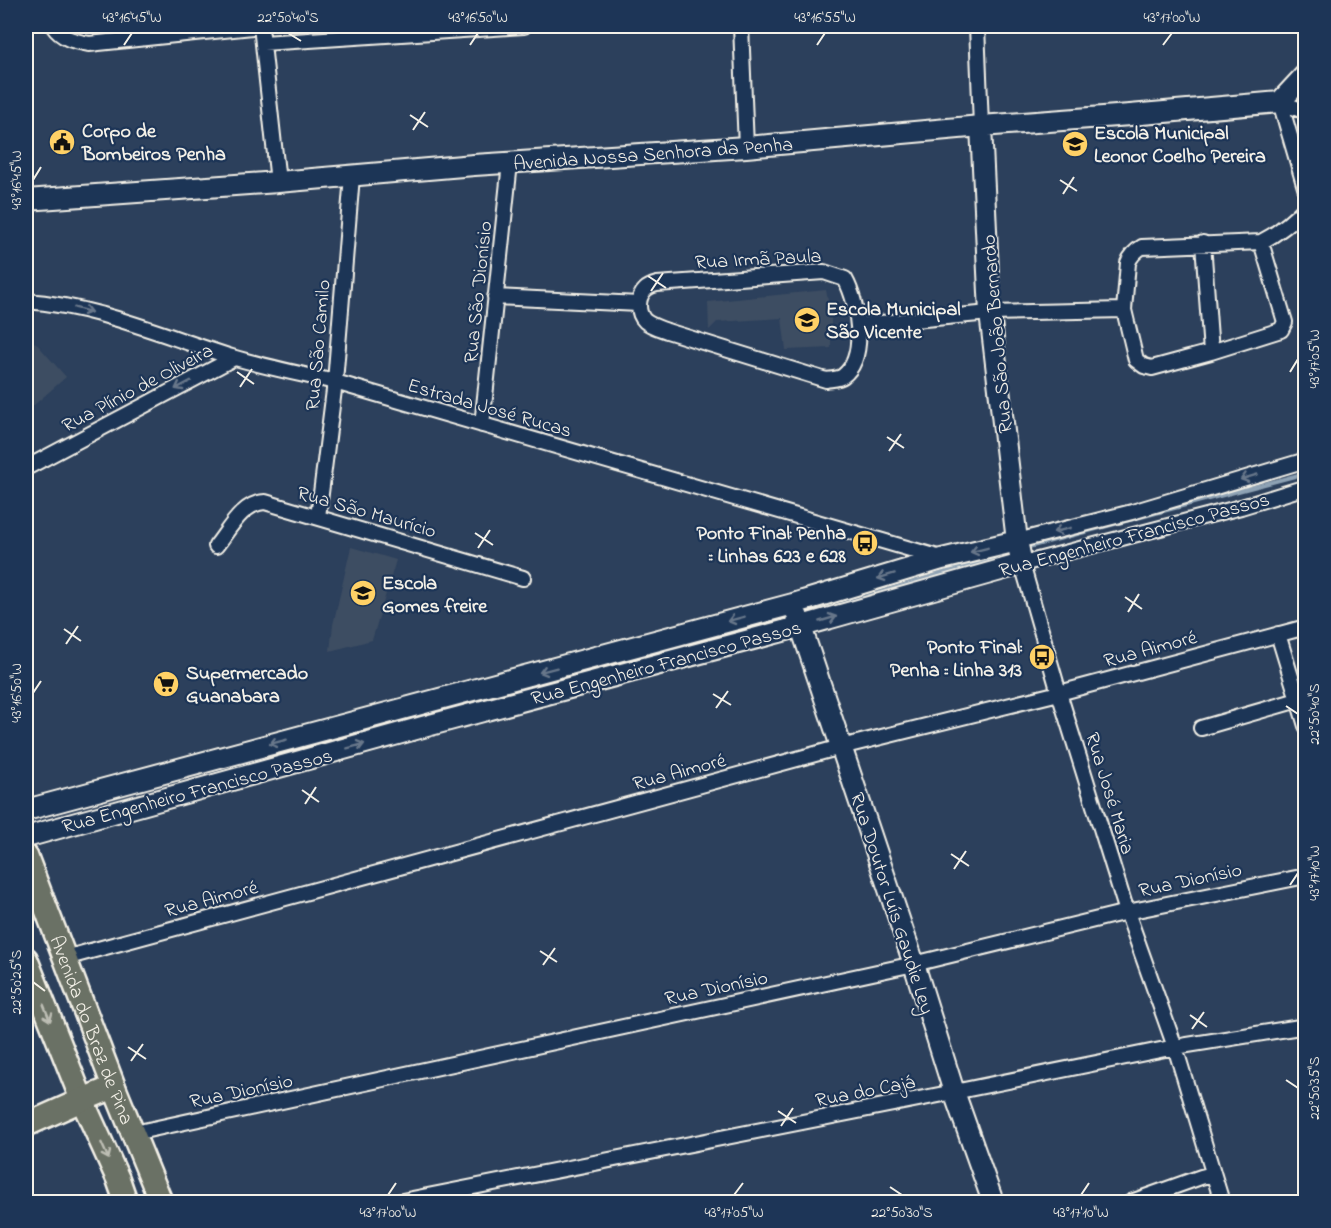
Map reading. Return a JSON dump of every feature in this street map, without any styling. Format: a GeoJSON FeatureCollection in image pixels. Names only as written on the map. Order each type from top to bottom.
{"type":"FeatureCollection","features":[{"type":"Feature","properties":{"kind":"main road","name":"Avenida do Braz de Pina"},"geometry":{"type":"LineString","coordinates":[[26,856],[161,1203]]}},
{"type":"Feature","properties":{"kind":"main road","name":"Avenida do Braz de Pina"},"geometry":{"type":"LineString","coordinates":[[26,959],[126,1203]]}},
{"type":"Feature","properties":{"kind":"main road"},"geometry":{"type":"LineString","coordinates":[[26,1125],[114,1087]]}},
{"type":"Feature","properties":{"kind":"street"},"geometry":{"type":"LineString","coordinates":[[53,26],[69,39],[89,44],[262,26],[278,182]]}},
{"type":"Feature","properties":{"kind":"street"},"geometry":{"type":"LineString","coordinates":[[263,43],[524,26]]}},
{"type":"Feature","properties":{"kind":"street"},"geometry":{"type":"LineString","coordinates":[[741,26],[746,147]]}},
{"type":"Feature","properties":{"kind":"street"},"geometry":{"type":"LineString","coordinates":[[977,26],[981,126]]}},
{"type":"Feature","properties":{"kind":"street"},"geometry":{"type":"LineString","coordinates":[[1280,102],[1305,74]]}},
{"type":"Feature","properties":{"kind":"street"},"geometry":{"type":"LineString","coordinates":[[1280,102],[1305,112]]}},
{"type":"Feature","properties":{"kind":"street"},"geometry":{"type":"LineString","coordinates":[[1280,102],[1305,190]]}},
{"type":"Feature","properties":{"kind":"street","name":"Avenida Nossa Senhora da Penha"},"geometry":{"type":"LineString","coordinates":[[26,200],[746,147],[1280,102]]}},
{"type":"Feature","properties":{"kind":"street","name":"Rua São João Bernardo"},"geometry":{"type":"LineString","coordinates":[[981,126],[990,313],[1019,552]]}},
{"type":"Feature","properties":{"kind":"street","name":"Rua São Dionísio"},"geometry":{"type":"LineString","coordinates":[[482,425],[510,163]]}},
{"type":"Feature","properties":{"kind":"street","name":"Rua São Camilo"},"geometry":{"type":"LineString","coordinates":[[318,517],[335,382],[352,176]]}},
{"type":"Feature","properties":{"kind":"street"},"geometry":{"type":"LineString","coordinates":[[1261,242],[1285,322],[1281,330],[1152,368],[1136,360],[1124,310],[1128,263],[1135,251],[1142,247],[1261,242],[1286,227],[1305,207]]}},
{"type":"Feature","properties":{"kind":"street"},"geometry":{"type":"LineString","coordinates":[[1203,243],[1211,352]]}},
{"type":"Feature","properties":{"kind":"street","name":"Rua Irmã Paula"},"geometry":{"type":"LineString","coordinates":[[824,272],[845,279],[851,289],[859,326],[855,361],[841,378],[826,380],[651,325],[641,316],[639,304],[646,289],[657,284],[824,272]]}},
{"type":"Feature","properties":{"kind":"street"},"geometry":{"type":"LineString","coordinates":[[495,297],[639,304]]}},
{"type":"Feature","properties":{"kind":"street","name":"Estrada José Rucas"},"geometry":{"type":"LineString","coordinates":[[26,301],[75,307],[234,358],[335,382],[942,559]]}},
{"type":"Feature","properties":{"kind":"street"},"geometry":{"type":"LineString","coordinates":[[859,326],[990,313],[1124,310]]}},
{"type":"Feature","properties":{"kind":"street","name":"Rua Plínio de Oliveira"},"geometry":{"type":"LineString","coordinates":[[26,468],[234,358]]}},
{"type":"Feature","properties":{"kind":"street","name":"Rua Engenheiro Francisco Passos"},"geometry":{"type":"LineString","coordinates":[[26,810],[420,716],[797,615],[1019,552],[1132,512],[1305,460]]}},
{"type":"Feature","properties":{"kind":"street","name":"Rua Engenheiro Francisco Passos"},"geometry":{"type":"LineString","coordinates":[[797,615],[942,559],[1019,552],[1241,507],[1305,487]]}},
{"type":"Feature","properties":{"kind":"street","name":"Rua São Maurício"},"geometry":{"type":"LineString","coordinates":[[216,546],[249,506],[257,502],[265,502],[523,578]]}},
{"type":"Feature","properties":{"kind":"street","name":"Rua José Maria"},"geometry":{"type":"LineString","coordinates":[[1019,552],[1059,693],[1127,912],[1175,1047],[1222,1203]]}},
{"type":"Feature","properties":{"kind":"street","name":"Rua Doutor Luís Gaudie Ley"},"geometry":{"type":"LineString","coordinates":[[797,615],[914,964],[954,1092],[993,1203]]}},
{"type":"Feature","properties":{"kind":"street","name":"Rua Aimoré"},"geometry":{"type":"LineString","coordinates":[[65,958],[841,747],[1059,693],[1305,627]]}},
{"type":"Feature","properties":{"kind":"street"},"geometry":{"type":"LineString","coordinates":[[1278,634],[1305,726]]}},
{"type":"Feature","properties":{"kind":"street"},"geometry":{"type":"LineString","coordinates":[[1201,728],[1298,700]]}},
{"type":"Feature","properties":{"kind":"street","name":"Rua Engenheiro Francisco Passos"},"geometry":{"type":"LineString","coordinates":[[26,837],[420,716]]}},
{"type":"Feature","properties":{"kind":"street"},"geometry":{"type":"LineString","coordinates":[[69,798],[77,823]]}},
{"type":"Feature","properties":{"kind":"street","name":"Rua Dionísio"},"geometry":{"type":"LineString","coordinates":[[134,1133],[914,964],[1127,912],[1305,876]]}},
{"type":"Feature","properties":{"kind":"street","name":"Rua do Cajá"},"geometry":{"type":"LineString","coordinates":[[397,1203],[1175,1047],[1305,1026]]}},
{"type":"Feature","properties":{"kind":"street"},"geometry":{"type":"LineString","coordinates":[[1131,1203],[1213,1174]]}},
{"type":"Feature","properties":{"kind":"shaded area","name":"Escola Municipal São Vicente"},"geometry":{"type":"Polygon","coordinates":[[[826,290],[831,316],[831,348],[786,350],[782,318],[717,322],[709,330],[708,302],[826,290]]]}},
{"type":"Feature","properties":{"kind":"shaded area"},"geometry":{"type":"Polygon","coordinates":[[[35,342],[66,377],[26,412],[26,350],[35,342]]]}},
{"type":"Feature","properties":{"kind":"shaded area","name":"Escola Gomes freire"},"geometry":{"type":"Polygon","coordinates":[[[351,547],[396,560],[372,640],[330,651],[333,625],[351,547]]]}},
{"type":"Feature","properties":{"kind":"waterway"},"geometry":{"type":"LineString","coordinates":[[1025,548],[1306,473]]}},
{"type":"Feature","properties":{"kind":"waterway"},"geometry":{"type":"LineString","coordinates":[[803,613],[830,608],[1009,553]]}},
{"type":"Feature","properties":{"kind":"waterway"},"geometry":{"type":"LineString","coordinates":[[346,738],[793,616]]}},
{"type":"Feature","properties":{"kind":"place","name":"Corpo de Bombeiros Penha"},"geometry":{"type":"Point","coordinates":[62,142]}},
{"type":"Feature","properties":{"kind":"place","name":"Escola Municipal Leonor Coelho Pereira"},"geometry":{"type":"Point","coordinates":[1075,144]}},
{"type":"Feature","properties":{"kind":"place","name":"Escola Municipal São Vicente"},"geometry":{"type":"Point","coordinates":[807,320]}},
{"type":"Feature","properties":{"kind":"place","name":"Ponto Final: Penha :: Linhas 623 e 628"},"geometry":{"type":"Point","coordinates":[865,543]}},
{"type":"Feature","properties":{"kind":"place","name":"Escola Gomes freire"},"geometry":{"type":"Point","coordinates":[363,593]}},
{"type":"Feature","properties":{"kind":"place","name":"Ponto Final: Penha :: Linha 313"},"geometry":{"type":"Point","coordinates":[1042,657]}},
{"type":"Feature","properties":{"kind":"place","name":"Supermercado Guanabara"},"geometry":{"type":"Point","coordinates":[166,684]}}]}
